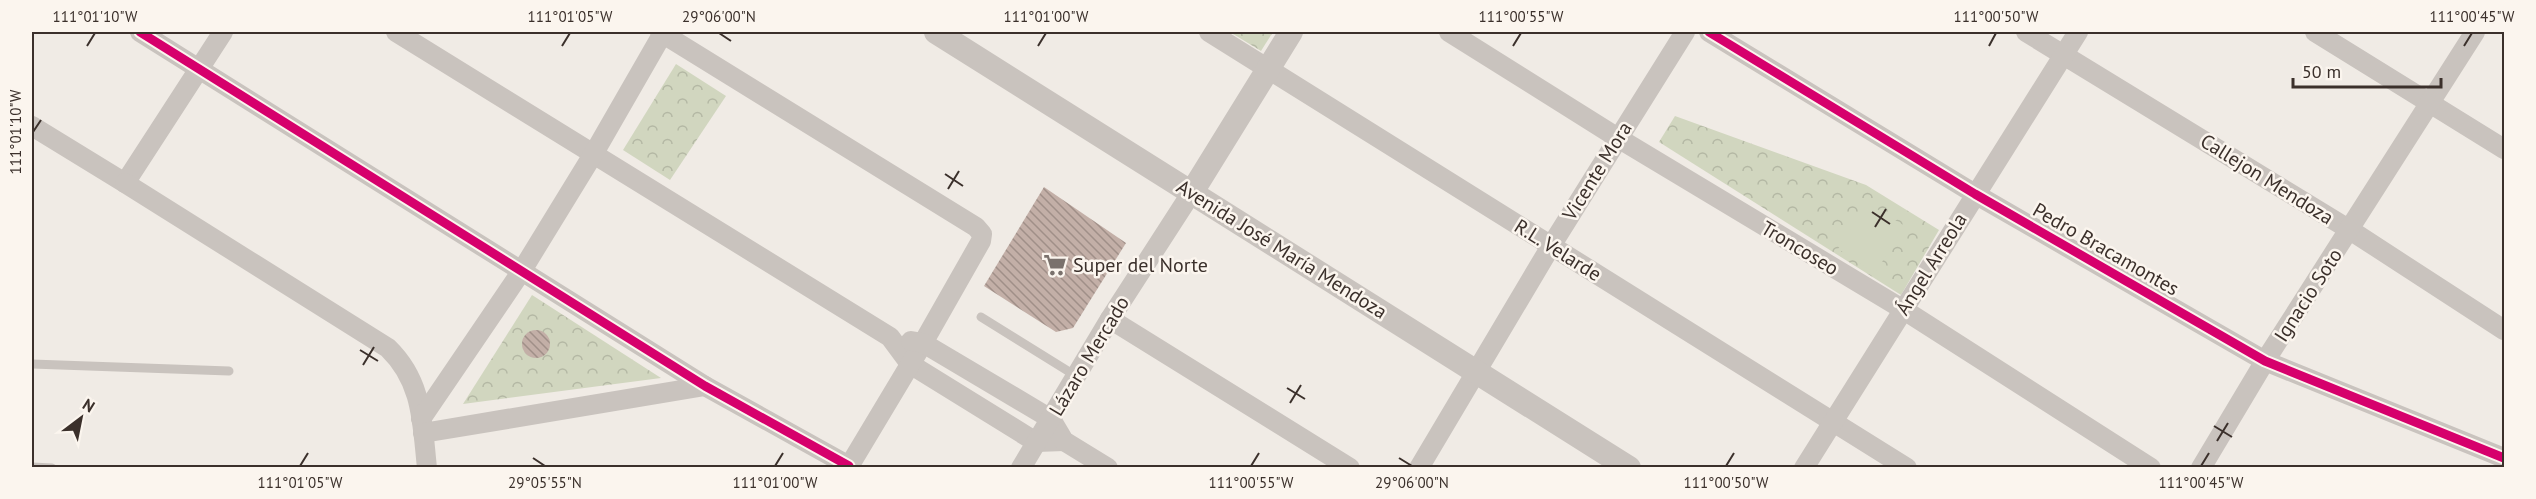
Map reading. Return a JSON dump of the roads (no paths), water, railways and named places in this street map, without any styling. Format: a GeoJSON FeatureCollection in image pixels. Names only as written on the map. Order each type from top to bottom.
{"type":"FeatureCollection","features":[{"type":"Feature","properties":{"kind":"street"},"geometry":{"type":"LineString","coordinates":[[140,32],[200,68],[521,272],[705,386],[848,467],[923,343],[981,241],[982,234],[976,227],[661,32],[594,153],[521,272],[422,426]]}},
{"type":"Feature","properties":{"kind":"street"},"geometry":{"type":"LineString","coordinates":[[125,183],[224,32]]}},
{"type":"Feature","properties":{"kind":"street"},"geometry":{"type":"LineString","coordinates":[[396,32],[890,337],[923,343],[1050,418],[1064,441],[1108,468]]}},
{"type":"Feature","properties":{"kind":"street","name":"Avenida José María Mendoza"},"geometry":{"type":"LineString","coordinates":[[936,32],[1629,468]]}},
{"type":"Feature","properties":{"kind":"street","name":"R.L. Velarde"},"geometry":{"type":"LineString","coordinates":[[1209,32],[1907,468]]}},
{"type":"Feature","properties":{"kind":"street","name":"Lázaro Mercado"},"geometry":{"type":"LineString","coordinates":[[1021,468],[1110,320],[1291,32]]}},
{"type":"Feature","properties":{"kind":"street","name":"Troncoseo"},"geometry":{"type":"LineString","coordinates":[[1449,32],[1618,138],[1904,310],[2151,468]]}},
{"type":"Feature","properties":{"kind":"street","name":"Vicente Mora"},"geometry":{"type":"LineString","coordinates":[[1419,468],[1551,246],[1686,32]]}},
{"type":"Feature","properties":{"kind":"street","name":"Pedro Bracamontes"},"geometry":{"type":"LineString","coordinates":[[1709,32],[1975,194],[2265,362],[2505,458]]}},
{"type":"Feature","properties":{"kind":"street","name":"Callejon Mendoza"},"geometry":{"type":"LineString","coordinates":[[2026,32],[2350,230],[2505,330]]}},
{"type":"Feature","properties":{"kind":"street","name":"Ángel Arreola"},"geometry":{"type":"LineString","coordinates":[[1804,468],[2078,32]]}},
{"type":"Feature","properties":{"kind":"street"},"geometry":{"type":"LineString","coordinates":[[2315,32],[2505,149]]}},
{"type":"Feature","properties":{"kind":"street","name":"Ignacio Soto"},"geometry":{"type":"LineString","coordinates":[[2201,468],[2265,362],[2475,32]]}},
{"type":"Feature","properties":{"kind":"street"},"geometry":{"type":"LineString","coordinates":[[32,126],[388,348],[404,363],[414,382],[427,468]]}},
{"type":"Feature","properties":{"kind":"street"},"geometry":{"type":"LineString","coordinates":[[1110,320],[1350,468]]}},
{"type":"Feature","properties":{"kind":"street"},"geometry":{"type":"LineString","coordinates":[[890,337],[910,364],[1036,442],[1064,441]]}},
{"type":"Feature","properties":{"kind":"street"},"geometry":{"type":"LineString","coordinates":[[422,426],[705,386]]}},
{"type":"Feature","properties":{"kind":"lane"},"geometry":{"type":"LineString","coordinates":[[981,316],[1076,376]]}},
{"type":"Feature","properties":{"kind":"lane"},"geometry":{"type":"LineString","coordinates":[[32,364],[229,371]]}},
{"type":"Feature","properties":{"kind":"lane"},"geometry":{"type":"LineString","coordinates":[[32,467],[52,468]]}},
{"type":"Feature","properties":{"kind":"place","name":"Super del Norte"},"geometry":{"type":"Point","coordinates":[1055,265]}}]}
